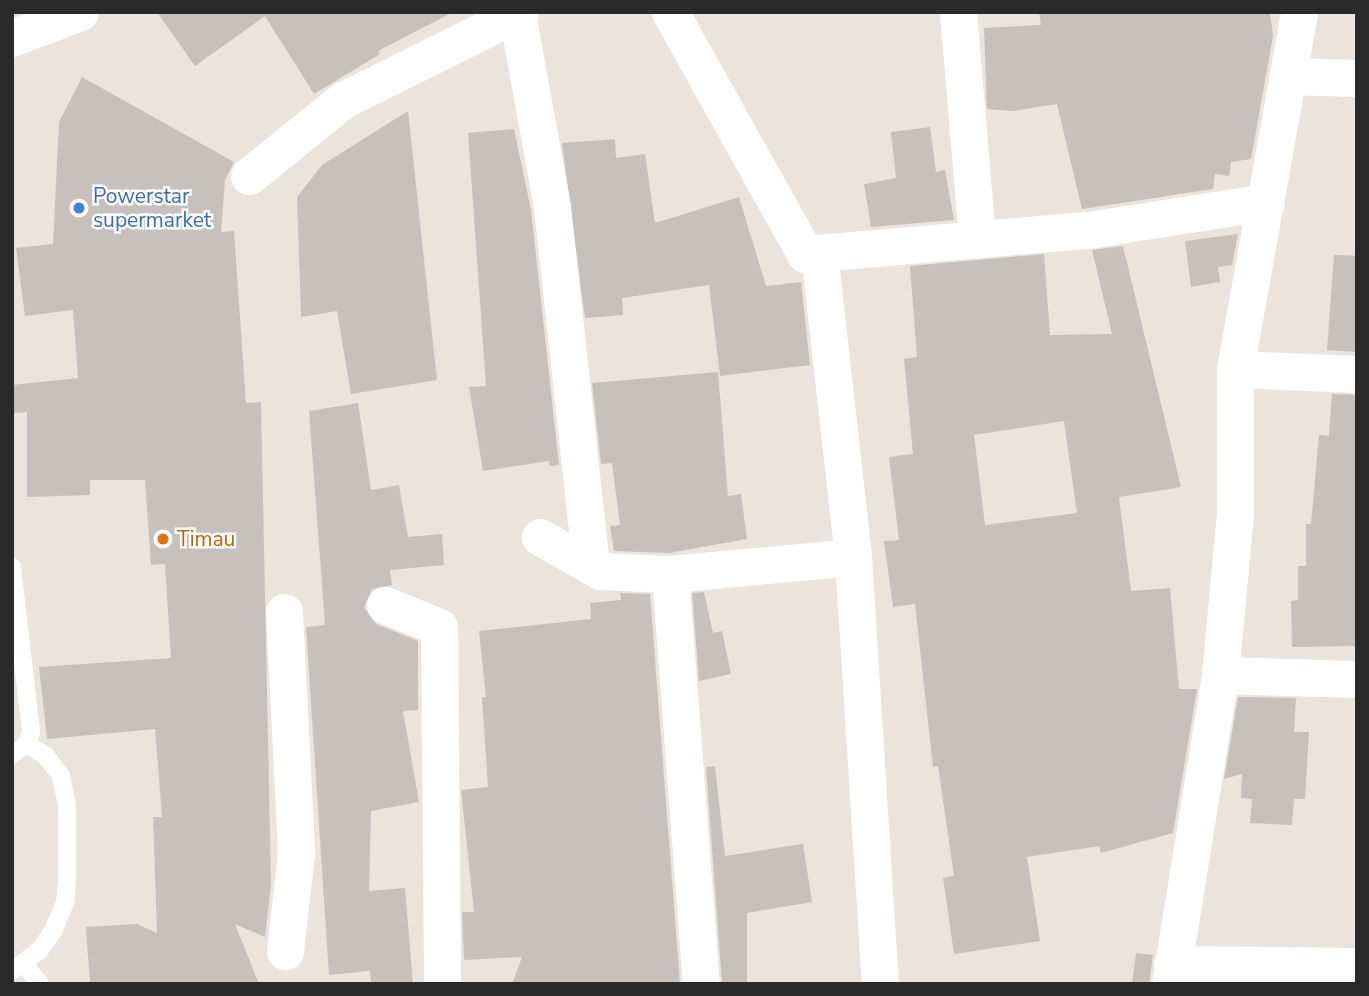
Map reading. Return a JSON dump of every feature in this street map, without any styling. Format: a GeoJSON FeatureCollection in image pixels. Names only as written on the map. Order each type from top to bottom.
{"type":"FeatureCollection","features":[{"type":"Feature","properties":{"kind":"street"},"geometry":{"type":"LineString","coordinates":[[12,38],[80,12]]}},
{"type":"Feature","properties":{"kind":"street"},"geometry":{"type":"LineString","coordinates":[[670,12],[805,254],[1094,229],[1266,202]]}},
{"type":"Feature","properties":{"kind":"street"},"geometry":{"type":"LineString","coordinates":[[958,12],[977,239]]}},
{"type":"Feature","properties":{"kind":"street"},"geometry":{"type":"LineString","coordinates":[[1299,12],[1235,369],[1235,514],[1220,675],[1171,974],[1357,966]]}},
{"type":"Feature","properties":{"kind":"street"},"geometry":{"type":"LineString","coordinates":[[249,176],[343,100],[519,13],[552,207],[591,566]]}},
{"type":"Feature","properties":{"kind":"street"},"geometry":{"type":"LineString","coordinates":[[1288,76],[1357,78]]}},
{"type":"Feature","properties":{"kind":"street"},"geometry":{"type":"LineString","coordinates":[[818,253],[853,557],[880,984]]}},
{"type":"Feature","properties":{"kind":"street"},"geometry":{"type":"LineString","coordinates":[[1235,369],[1357,374]]}},
{"type":"Feature","properties":{"kind":"street"},"geometry":{"type":"LineString","coordinates":[[540,537],[600,571],[670,574],[853,557]]}},
{"type":"Feature","properties":{"kind":"street"},"geometry":{"type":"LineString","coordinates":[[670,574],[701,984]]}},
{"type":"Feature","properties":{"kind":"street"},"geometry":{"type":"LineString","coordinates":[[385,605],[439,627],[443,984]]}},
{"type":"Feature","properties":{"kind":"street"},"geometry":{"type":"LineString","coordinates":[[284,612],[296,853],[285,951]]}},
{"type":"Feature","properties":{"kind":"street"},"geometry":{"type":"LineString","coordinates":[[1220,675],[1357,678]]}},
{"type":"Feature","properties":{"kind":"lane"},"geometry":{"type":"LineString","coordinates":[[12,567],[31,732],[27,744],[12,755]]}},
{"type":"Feature","properties":{"kind":"lane"},"geometry":{"type":"LineString","coordinates":[[27,744],[46,756],[61,776],[66,805],[65,903],[52,930],[19,968],[40,984]]}},
{"type":"Feature","properties":{"kind":"building"},"geometry":{"type":"Polygon","coordinates":[[[157,12],[453,12],[378,51],[380,54],[314,94],[265,16],[195,66],[157,12]]]}},
{"type":"Feature","properties":{"kind":"building"},"geometry":{"type":"Polygon","coordinates":[[[1039,12],[1270,12],[1273,36],[1251,159],[1231,162],[1229,176],[1215,174],[1213,189],[1082,209],[1057,104],[1013,111],[987,109],[984,28],[1041,25],[1039,12]]]}},
{"type":"Feature","properties":{"kind":"building"},"geometry":{"type":"Polygon","coordinates":[[[82,77],[234,162],[225,180],[221,232],[234,231],[246,403],[261,402],[271,885],[265,937],[235,924],[259,984],[90,984],[86,927],[137,924],[157,933],[153,817],[162,817],[155,729],[47,739],[39,667],[171,658],[165,564],[151,565],[145,480],[90,480],[90,495],[27,497],[27,412],[12,413],[12,385],[78,378],[73,310],[25,316],[16,248],[53,244],[59,122],[82,77]]]}},
{"type":"Feature","properties":{"kind":"building"},"geometry":{"type":"Polygon","coordinates":[[[408,111],[437,380],[351,394],[337,311],[301,317],[297,197],[322,165],[408,111]]]}},
{"type":"Feature","properties":{"kind":"building"},"geometry":{"type":"Polygon","coordinates":[[[930,127],[936,172],[945,170],[954,220],[871,227],[864,184],[896,178],[891,132],[930,127]]]}},
{"type":"Feature","properties":{"kind":"building"},"geometry":{"type":"Polygon","coordinates":[[[514,129],[531,210],[559,465],[549,466],[549,461],[483,471],[469,387],[486,386],[468,133],[514,129]]]}},
{"type":"Feature","properties":{"kind":"building"},"geometry":{"type":"Polygon","coordinates":[[[615,139],[616,158],[645,154],[655,223],[739,197],[766,286],[801,282],[810,365],[720,376],[709,285],[622,298],[623,315],[585,318],[562,143],[615,139]]]}},
{"type":"Feature","properties":{"kind":"building"},"geometry":{"type":"Polygon","coordinates":[[[1238,234],[1232,265],[1218,267],[1220,282],[1191,287],[1185,241],[1238,234]]]}},
{"type":"Feature","properties":{"kind":"building"},"geometry":{"type":"Polygon","coordinates":[[[1123,246],[1181,487],[1119,497],[1131,591],[1170,588],[1179,689],[1197,689],[1173,833],[1101,853],[1099,846],[1027,857],[1040,941],[954,954],[943,878],[954,876],[938,766],[933,767],[915,604],[893,607],[884,541],[899,540],[889,457],[913,454],[904,359],[917,357],[910,266],[1044,254],[1050,335],[1112,334],[1092,250],[1123,246]],[[1064,421],[974,435],[985,525],[1077,513],[1064,421]]]}},
{"type":"Feature","properties":{"kind":"building"},"geometry":{"type":"Polygon","coordinates":[[[1334,255],[1357,256],[1357,352],[1327,350],[1334,255]]]}},
{"type":"Feature","properties":{"kind":"building"},"geometry":{"type":"Polygon","coordinates":[[[718,372],[728,496],[741,494],[747,539],[669,553],[614,551],[610,526],[620,525],[612,463],[601,464],[592,383],[718,372]]]}},
{"type":"Feature","properties":{"kind":"building"},"geometry":{"type":"Polygon","coordinates":[[[1332,394],[1357,395],[1357,646],[1292,647],[1291,601],[1298,600],[1298,566],[1306,566],[1306,524],[1311,524],[1319,435],[1329,436],[1332,394]]]}},
{"type":"Feature","properties":{"kind":"building"},"geometry":{"type":"Polygon","coordinates":[[[358,403],[371,490],[399,485],[408,537],[442,534],[444,565],[390,570],[392,585],[372,589],[364,607],[376,624],[418,641],[418,710],[403,711],[419,802],[371,811],[369,891],[405,888],[413,984],[371,984],[370,971],[329,975],[306,627],[325,625],[309,411],[358,403]]]}},
{"type":"Feature","properties":{"kind":"building"},"geometry":{"type":"Polygon","coordinates":[[[704,592],[713,633],[722,631],[731,674],[699,681],[692,593],[704,592]]]}},
{"type":"Feature","properties":{"kind":"building"},"geometry":{"type":"Polygon","coordinates":[[[620,593],[650,594],[680,984],[512,984],[522,957],[464,960],[462,912],[474,912],[461,790],[488,787],[482,697],[486,697],[479,631],[591,619],[590,603],[621,600],[620,593]]]}},
{"type":"Feature","properties":{"kind":"building"},"geometry":{"type":"Polygon","coordinates":[[[1238,697],[1296,698],[1294,732],[1309,732],[1305,799],[1294,799],[1292,825],[1250,823],[1252,799],[1241,798],[1242,774],[1224,779],[1238,697]]]}},
{"type":"Feature","properties":{"kind":"building"},"geometry":{"type":"Polygon","coordinates":[[[715,766],[725,856],[803,844],[812,902],[747,913],[747,984],[722,984],[706,767],[715,766]]]}},
{"type":"Feature","properties":{"kind":"building"},"geometry":{"type":"Polygon","coordinates":[[[1136,953],[1153,955],[1149,984],[1132,984],[1136,953]]]}},
{"type":"Feature","properties":{"kind":"place","name":"Powerstar supermarket"},"geometry":{"type":"Point","coordinates":[79,208]}},
{"type":"Feature","properties":{"kind":"place","name":"Timau"},"geometry":{"type":"Point","coordinates":[163,539]}}]}
